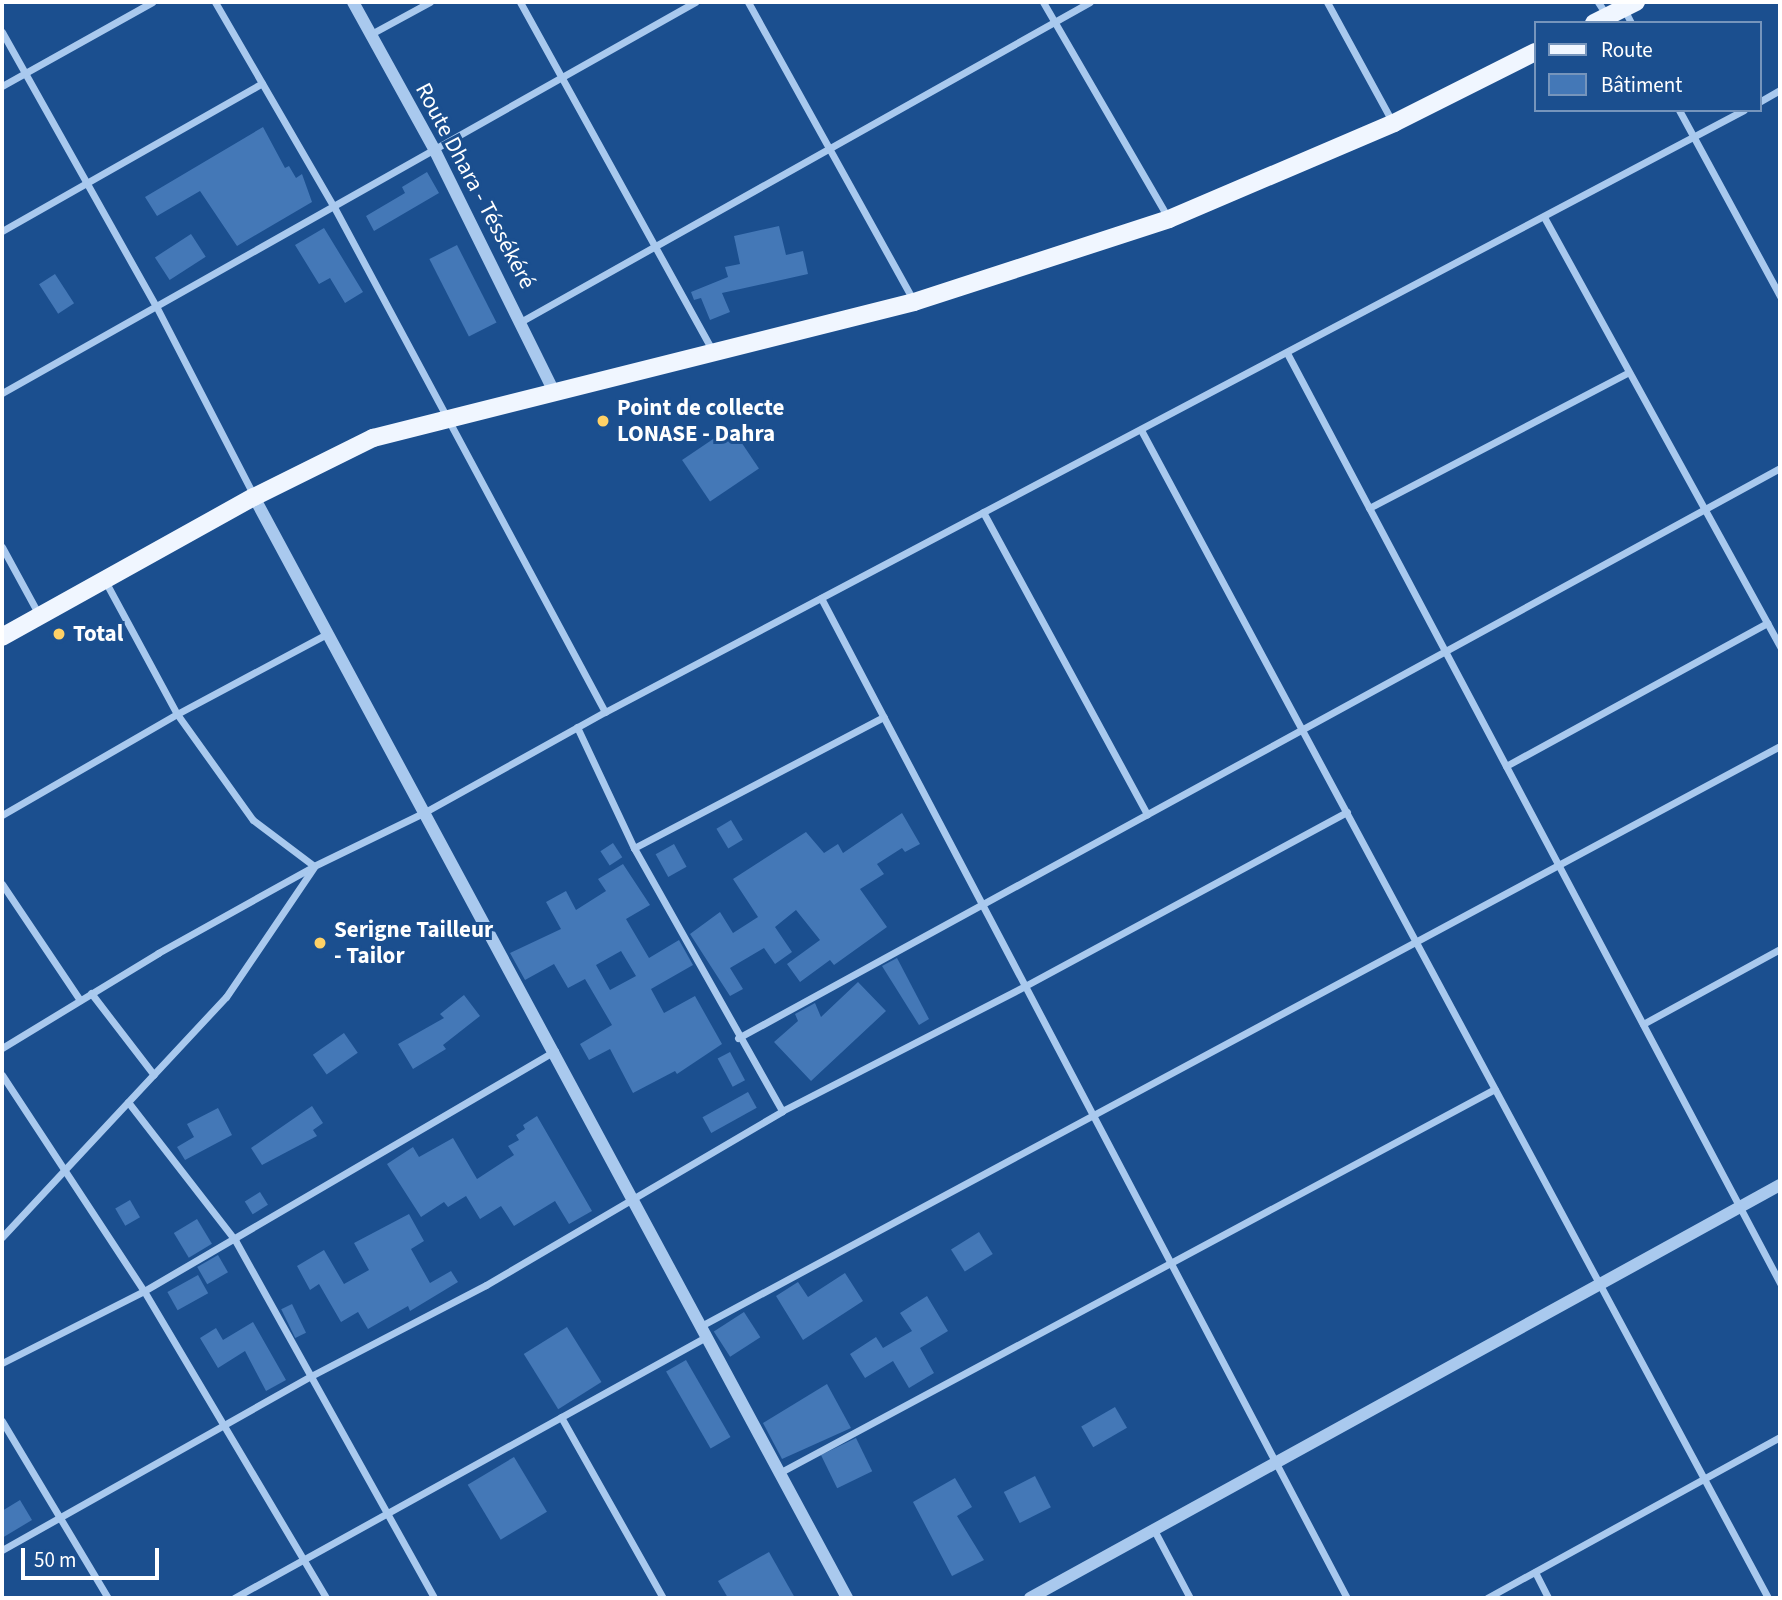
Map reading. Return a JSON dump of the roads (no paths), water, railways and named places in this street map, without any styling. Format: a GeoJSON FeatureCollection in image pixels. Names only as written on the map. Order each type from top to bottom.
{"type":"FeatureCollection","features":[{"type":"Feature","properties":{"kind":"main road"},"geometry":{"type":"LineString","coordinates":[[2,637],[254,497],[373,438],[447,417],[715,354],[914,302],[1168,219],[1394,123],[1534,53]]}},
{"type":"Feature","properties":{"kind":"street"},"geometry":{"type":"LineString","coordinates":[[2,86],[152,2]]}},
{"type":"Feature","properties":{"kind":"street"},"geometry":{"type":"LineString","coordinates":[[215,2],[334,207],[605,712]]}},
{"type":"Feature","properties":{"kind":"street","name":"Route Dhara - Téssékéré"},"geometry":{"type":"LineString","coordinates":[[353,2],[434,149],[522,321],[554,392]]}},
{"type":"Feature","properties":{"kind":"street"},"geometry":{"type":"LineString","coordinates":[[371,34],[430,2]]}},
{"type":"Feature","properties":{"kind":"street"},"geometry":{"type":"LineString","coordinates":[[520,2],[715,354]]}},
{"type":"Feature","properties":{"kind":"street"},"geometry":{"type":"LineString","coordinates":[[2,393],[695,2]]}},
{"type":"Feature","properties":{"kind":"street"},"geometry":{"type":"LineString","coordinates":[[748,2],[914,302]]}},
{"type":"Feature","properties":{"kind":"street"},"geometry":{"type":"LineString","coordinates":[[1043,2],[1168,219]]}},
{"type":"Feature","properties":{"kind":"street"},"geometry":{"type":"LineString","coordinates":[[522,321],[1090,2]]}},
{"type":"Feature","properties":{"kind":"street"},"geometry":{"type":"LineString","coordinates":[[1326,2],[1394,123]]}},
{"type":"Feature","properties":{"kind":"street"},"geometry":{"type":"LineString","coordinates":[[2,32],[85,184],[156,306],[327,634],[555,1051],[630,1201],[848,1598]]}},
{"type":"Feature","properties":{"kind":"street"},"geometry":{"type":"LineString","coordinates":[[2,231],[262,83]]}},
{"type":"Feature","properties":{"kind":"street"},"geometry":{"type":"LineString","coordinates":[[1761,101],[1780,90]]}},
{"type":"Feature","properties":{"kind":"street"},"geometry":{"type":"LineString","coordinates":[[1680,112],[1780,296]]}},
{"type":"Feature","properties":{"kind":"street"},"geometry":{"type":"LineString","coordinates":[[2,1048],[91,993],[314,866],[425,812],[605,712],[1740,112]]}},
{"type":"Feature","properties":{"kind":"street"},"geometry":{"type":"LineString","coordinates":[[1544,217],[1780,647]]}},
{"type":"Feature","properties":{"kind":"street"},"geometry":{"type":"LineString","coordinates":[[1287,353],[1780,1283]]}},
{"type":"Feature","properties":{"kind":"street"},"geometry":{"type":"LineString","coordinates":[[1369,508],[1629,372]]}},
{"type":"Feature","properties":{"kind":"street"},"geometry":{"type":"LineString","coordinates":[[1141,430],[1768,1598]]}},
{"type":"Feature","properties":{"kind":"street"},"geometry":{"type":"LineString","coordinates":[[738,1038],[1780,468]]}},
{"type":"Feature","properties":{"kind":"street"},"geometry":{"type":"LineString","coordinates":[[983,512],[1147,814]]}},
{"type":"Feature","properties":{"kind":"street"},"geometry":{"type":"LineString","coordinates":[[2,547],[39,616]]}},
{"type":"Feature","properties":{"kind":"street"},"geometry":{"type":"LineString","coordinates":[[104,579],[177,713],[253,820],[314,866]]}},
{"type":"Feature","properties":{"kind":"street"},"geometry":{"type":"LineString","coordinates":[[821,598],[1347,1598]]}},
{"type":"Feature","properties":{"kind":"street"},"geometry":{"type":"LineString","coordinates":[[1506,766],[1767,623]]}},
{"type":"Feature","properties":{"kind":"street"},"geometry":{"type":"LineString","coordinates":[[2,815],[177,713],[327,634]]}},
{"type":"Feature","properties":{"kind":"street"},"geometry":{"type":"LineString","coordinates":[[634,848],[884,717]]}},
{"type":"Feature","properties":{"kind":"street"},"geometry":{"type":"LineString","coordinates":[[578,727],[634,848],[738,1038],[782,1111]]}},
{"type":"Feature","properties":{"kind":"street"},"geometry":{"type":"LineString","coordinates":[[234,1598],[561,1417],[701,1333],[1094,1116],[1780,746]]}},
{"type":"Feature","properties":{"kind":"street"},"geometry":{"type":"LineString","coordinates":[[2,1550],[311,1376],[486,1285],[782,1111],[1026,986],[1347,813]]}},
{"type":"Feature","properties":{"kind":"street"},"geometry":{"type":"LineString","coordinates":[[2,1237],[234,986],[314,866]]}},
{"type":"Feature","properties":{"kind":"street"},"geometry":{"type":"LineString","coordinates":[[2,884],[80,1000]]}},
{"type":"Feature","properties":{"kind":"street"},"geometry":{"type":"LineString","coordinates":[[1643,1024],[1780,949]]}},
{"type":"Feature","properties":{"kind":"street"},"geometry":{"type":"LineString","coordinates":[[91,993],[154,1075]]}},
{"type":"Feature","properties":{"kind":"street"},"geometry":{"type":"LineString","coordinates":[[2,1363],[144,1291],[235,1240],[555,1051]]}},
{"type":"Feature","properties":{"kind":"street"},"geometry":{"type":"LineString","coordinates":[[2,1075],[144,1291],[326,1598]]}},
{"type":"Feature","properties":{"kind":"street"},"geometry":{"type":"LineString","coordinates":[[779,1474],[1494,1089]]}},
{"type":"Feature","properties":{"kind":"street"},"geometry":{"type":"LineString","coordinates":[[128,1102],[235,1240],[434,1598]]}},
{"type":"Feature","properties":{"kind":"street"},"geometry":{"type":"LineString","coordinates":[[1030,1598],[1780,1185]]}},
{"type":"Feature","properties":{"kind":"street"},"geometry":{"type":"LineString","coordinates":[[561,1417],[663,1598]]}},
{"type":"Feature","properties":{"kind":"street"},"geometry":{"type":"LineString","coordinates":[[2,1421],[62,1517],[108,1598]]}},
{"type":"Feature","properties":{"kind":"street"},"geometry":{"type":"LineString","coordinates":[[1487,1598],[1780,1437]]}},
{"type":"Feature","properties":{"kind":"street"},"geometry":{"type":"LineString","coordinates":[[1154,1530],[1190,1598]]}},
{"type":"Feature","properties":{"kind":"street"},"geometry":{"type":"LineString","coordinates":[[1535,1572],[1548,1598]]}},
{"type":"Feature","properties":{"kind":"place","name":"Point de collecte LONASE - Dahra"},"geometry":{"type":"Point","coordinates":[603,421]}},
{"type":"Feature","properties":{"kind":"place","name":"Total"},"geometry":{"type":"Point","coordinates":[59,634]}},
{"type":"Feature","properties":{"kind":"place","name":"Serigne Tailleur - Tailor"},"geometry":{"type":"Point","coordinates":[320,943]}}]}
